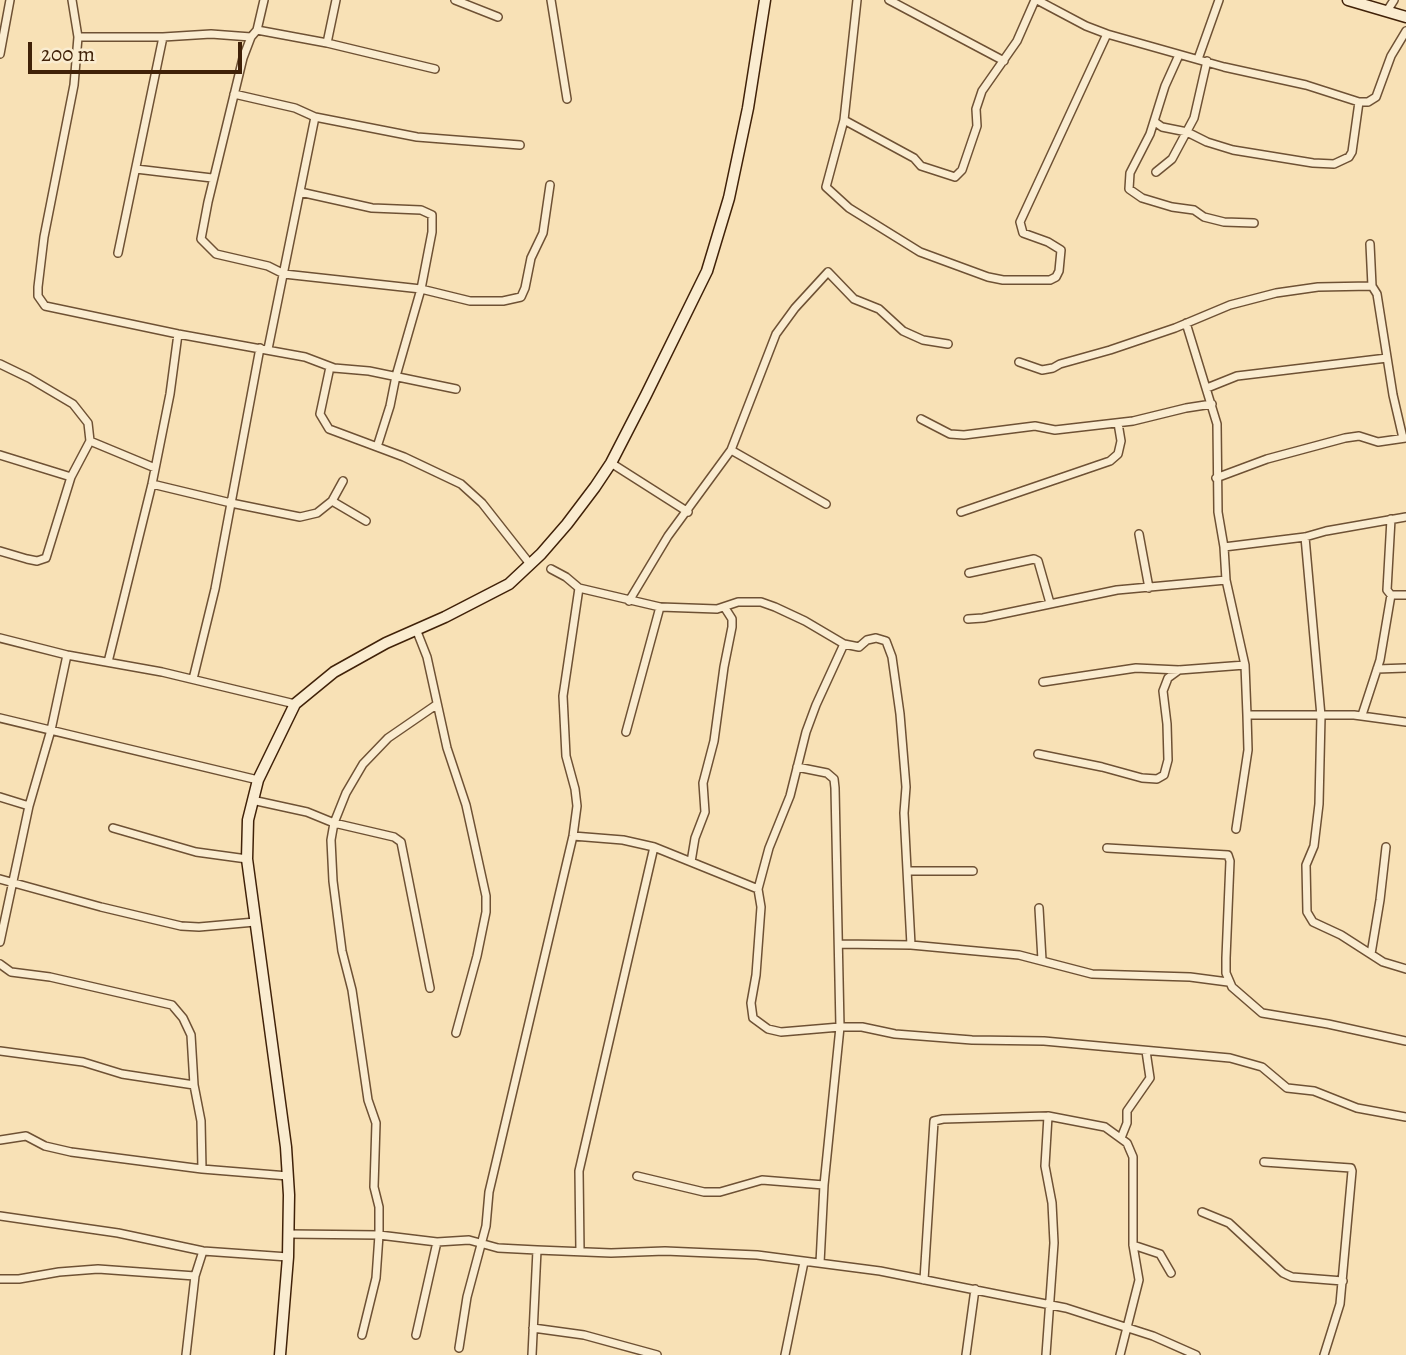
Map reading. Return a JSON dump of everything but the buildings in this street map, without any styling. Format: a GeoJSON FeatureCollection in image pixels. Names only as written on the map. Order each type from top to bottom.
{"type":"FeatureCollection","features":[{"type":"Feature","properties":{"kind":"street"},"geometry":{"type":"LineString","coordinates":[[0,54],[10,0]]}},
{"type":"Feature","properties":{"kind":"street"},"geometry":{"type":"LineString","coordinates":[[72,0],[78,37],[74,85],[44,237],[38,296],[45,306],[314,359],[330,367],[396,376],[456,389]]}},
{"type":"Feature","properties":{"kind":"street"},"geometry":{"type":"LineString","coordinates":[[264,0],[257,30],[251,37],[243,58],[212,178],[201,239],[215,254],[268,266],[284,274],[421,289],[470,301],[503,301],[521,297],[525,288],[531,258],[543,233],[550,185]]}},
{"type":"Feature","properties":{"kind":"street"},"geometry":{"type":"LineString","coordinates":[[327,43],[336,0]]}},
{"type":"Feature","properties":{"kind":"street"},"geometry":{"type":"LineString","coordinates":[[455,0],[498,17]]}},
{"type":"Feature","properties":{"kind":"street"},"geometry":{"type":"LineString","coordinates":[[551,0],[568,99]]}},
{"type":"Feature","properties":{"kind":"street"},"geometry":{"type":"LineString","coordinates":[[280,1355],[289,1257],[288,1176],[247,859],[248,820],[258,780],[295,704],[334,672],[509,584],[567,524],[611,463],[707,271],[729,198],[748,108],[765,0]]}},
{"type":"Feature","properties":{"kind":"street"},"geometry":{"type":"LineString","coordinates":[[857,0],[844,120],[826,187],[849,208],[920,252],[1003,280],[1050,280],[1056,277],[1059,271],[1061,250],[1023,233],[1020,222],[1107,34]]}},
{"type":"Feature","properties":{"kind":"street"},"geometry":{"type":"LineString","coordinates":[[889,0],[1004,61]]}},
{"type":"Feature","properties":{"kind":"street"},"geometry":{"type":"LineString","coordinates":[[844,120],[914,158],[921,166],[956,177],[962,170],[977,126],[976,109],[982,91],[1004,61],[1036,0],[1107,34],[1179,55],[1306,85],[1359,102],[1368,102],[1376,97],[1388,64],[1406,31]]}},
{"type":"Feature","properties":{"kind":"street"},"geometry":{"type":"LineString","coordinates":[[1198,59],[1219,0]]}},
{"type":"Feature","properties":{"kind":"street"},"geometry":{"type":"LineString","coordinates":[[1348,0],[1406,17]]}},
{"type":"Feature","properties":{"kind":"street"},"geometry":{"type":"LineString","coordinates":[[1387,11],[1394,0]]}},
{"type":"Feature","properties":{"kind":"street"},"geometry":{"type":"LineString","coordinates":[[257,30],[327,43],[435,69]]}},
{"type":"Feature","properties":{"kind":"street"},"geometry":{"type":"LineString","coordinates":[[78,37],[211,34],[251,37]]}},
{"type":"Feature","properties":{"kind":"street"},"geometry":{"type":"LineString","coordinates":[[118,253],[163,37]]}},
{"type":"Feature","properties":{"kind":"street"},"geometry":{"type":"LineString","coordinates":[[1179,55],[1165,86],[1155,122],[1130,173],[1128,185],[1132,192],[1161,205],[1187,208],[1224,222],[1254,223]]}},
{"type":"Feature","properties":{"kind":"street"},"geometry":{"type":"LineString","coordinates":[[1157,172],[1172,159],[1187,132],[1196,111],[1207,61]]}},
{"type":"Feature","properties":{"kind":"street"},"geometry":{"type":"LineString","coordinates":[[234,94],[295,108],[315,117],[417,137],[520,145]]}},
{"type":"Feature","properties":{"kind":"street"},"geometry":{"type":"LineString","coordinates":[[1155,122],[1170,130],[1187,132],[1207,142],[1247,153],[1334,164],[1343,161],[1352,152],[1359,102]]}},
{"type":"Feature","properties":{"kind":"street"},"geometry":{"type":"LineString","coordinates":[[193,679],[215,589],[230,503],[264,349],[284,274],[315,117]]}},
{"type":"Feature","properties":{"kind":"street"},"geometry":{"type":"LineString","coordinates":[[136,169],[212,178]]}},
{"type":"Feature","properties":{"kind":"street"},"geometry":{"type":"LineString","coordinates":[[300,192],[372,208],[421,210],[432,215],[432,232],[421,289],[377,447]]}},
{"type":"Feature","properties":{"kind":"street"},"geometry":{"type":"LineString","coordinates":[[1216,478],[1267,458],[1345,438],[1359,436],[1378,442],[1405,438],[1393,395],[1377,294],[1372,286],[1370,244]]}},
{"type":"Feature","properties":{"kind":"street"},"geometry":{"type":"LineString","coordinates":[[629,601],[668,536],[731,450],[776,334],[795,308],[828,272],[854,299],[879,309],[903,331],[923,340],[948,344]]}},
{"type":"Feature","properties":{"kind":"street"},"geometry":{"type":"LineString","coordinates":[[1019,362],[1042,370],[1053,368],[1132,343],[1230,306],[1276,293],[1372,286]]}},
{"type":"Feature","properties":{"kind":"street"},"geometry":{"type":"LineString","coordinates":[[1186,323],[1219,434],[1217,512],[1224,547],[1226,580],[1245,665],[1248,750],[1236,830]]}},
{"type":"Feature","properties":{"kind":"street"},"geometry":{"type":"LineString","coordinates":[[108,662],[152,484],[170,394],[178,334]]}},
{"type":"Feature","properties":{"kind":"street"},"geometry":{"type":"LineString","coordinates":[[1207,388],[1237,376],[1387,358]]}},
{"type":"Feature","properties":{"kind":"street"},"geometry":{"type":"LineString","coordinates":[[0,364],[29,377],[73,404],[88,423],[90,441],[71,477],[46,558],[37,561],[0,551]]}},
{"type":"Feature","properties":{"kind":"street"},"geometry":{"type":"LineString","coordinates":[[330,367],[320,407],[325,424],[334,431],[453,480],[471,491],[530,564]]}},
{"type":"Feature","properties":{"kind":"street"},"geometry":{"type":"LineString","coordinates":[[921,419],[950,434],[964,435],[1035,426],[1055,430],[1118,423],[1212,404]]}},
{"type":"Feature","properties":{"kind":"street"},"geometry":{"type":"LineString","coordinates":[[961,512],[1110,461],[1118,454],[1121,441],[1118,423]]}},
{"type":"Feature","properties":{"kind":"street"},"geometry":{"type":"LineString","coordinates":[[90,441],[155,468]]}},
{"type":"Feature","properties":{"kind":"street"},"geometry":{"type":"LineString","coordinates":[[731,450],[826,504]]}},
{"type":"Feature","properties":{"kind":"street"},"geometry":{"type":"LineString","coordinates":[[0,455],[71,477]]}},
{"type":"Feature","properties":{"kind":"street"},"geometry":{"type":"LineString","coordinates":[[611,463],[688,512]]}},
{"type":"Feature","properties":{"kind":"street"},"geometry":{"type":"LineString","coordinates":[[152,484],[300,517],[317,513],[332,501],[343,481]]}},
{"type":"Feature","properties":{"kind":"street"},"geometry":{"type":"LineString","coordinates":[[332,501],[366,521]]}},
{"type":"Feature","properties":{"kind":"street"},"geometry":{"type":"LineString","coordinates":[[1224,547],[1305,537],[1406,517]]}},
{"type":"Feature","properties":{"kind":"street"},"geometry":{"type":"LineString","coordinates":[[1363,715],[1377,669],[1391,595],[1387,590],[1391,519]]}},
{"type":"Feature","properties":{"kind":"street"},"geometry":{"type":"LineString","coordinates":[[1139,534],[1149,588]]}},
{"type":"Feature","properties":{"kind":"street"},"geometry":{"type":"LineString","coordinates":[[1305,537],[1321,716],[1319,804],[1314,846],[1307,865],[1307,912],[1313,922],[1341,935],[1383,962],[1406,969]]}},
{"type":"Feature","properties":{"kind":"street"},"geometry":{"type":"LineString","coordinates":[[969,573],[1034,559],[1038,561],[1050,603]]}},
{"type":"Feature","properties":{"kind":"street"},"geometry":{"type":"LineString","coordinates":[[551,569],[566,577],[579,589],[629,601],[660,607],[725,608],[744,601],[775,607],[844,644],[859,647],[867,640],[876,638],[886,641],[892,657],[906,787],[904,813],[911,945]]}},
{"type":"Feature","properties":{"kind":"street"},"geometry":{"type":"LineString","coordinates":[[968,619],[1117,590],[1226,580]]}},
{"type":"Feature","properties":{"kind":"street"},"geometry":{"type":"LineString","coordinates":[[459,1348],[467,1297],[482,1244],[489,1192],[573,836],[577,806],[566,756],[563,696],[579,589]]}},
{"type":"Feature","properties":{"kind":"street"},"geometry":{"type":"LineString","coordinates":[[1391,595],[1406,594]]}},
{"type":"Feature","properties":{"kind":"street"},"geometry":{"type":"LineString","coordinates":[[626,732],[660,607]]}},
{"type":"Feature","properties":{"kind":"street"},"geometry":{"type":"LineString","coordinates":[[691,862],[695,838],[705,812],[703,783],[714,741],[732,627],[732,619],[725,608]]}},
{"type":"Feature","properties":{"kind":"street"},"geometry":{"type":"LineString","coordinates":[[416,629],[427,657],[447,748],[467,805],[486,896],[486,912],[477,956],[456,1033]]}},
{"type":"Feature","properties":{"kind":"street"},"geometry":{"type":"LineString","coordinates":[[0,638],[67,655],[193,679],[295,704]]}},
{"type":"Feature","properties":{"kind":"street"},"geometry":{"type":"LineString","coordinates":[[844,644],[816,705],[790,796],[763,866],[758,888],[761,906],[756,975],[750,1012],[753,1018],[768,1029],[781,1032],[840,1027],[972,1040],[1044,1041],[1238,1060],[1262,1067],[1287,1088],[1314,1091],[1357,1108],[1406,1117]]}},
{"type":"Feature","properties":{"kind":"street"},"geometry":{"type":"LineString","coordinates":[[0,942],[29,806],[51,730],[67,655]]}},
{"type":"Feature","properties":{"kind":"street"},"geometry":{"type":"LineString","coordinates":[[1043,682],[1136,668],[1179,670],[1245,665]]}},
{"type":"Feature","properties":{"kind":"street"},"geometry":{"type":"LineString","coordinates":[[1377,669],[1406,668]]}},
{"type":"Feature","properties":{"kind":"street"},"geometry":{"type":"LineString","coordinates":[[1038,754],[1142,778],[1157,779],[1164,775],[1168,760],[1163,691],[1168,678],[1179,670]]}},
{"type":"Feature","properties":{"kind":"street"},"geometry":{"type":"LineString","coordinates":[[362,1335],[376,1278],[379,1235],[379,1207],[374,1187],[376,1123],[368,1100],[352,990],[342,951],[331,840],[334,823],[346,793],[373,751],[436,705]]}},
{"type":"Feature","properties":{"kind":"street"},"geometry":{"type":"LineString","coordinates":[[1247,715],[1363,715],[1391,722],[1406,722]]}},
{"type":"Feature","properties":{"kind":"street"},"geometry":{"type":"LineString","coordinates":[[0,718],[258,780]]}},
{"type":"Feature","properties":{"kind":"street"},"geometry":{"type":"LineString","coordinates":[[797,767],[827,773],[834,779],[840,1027],[824,1185],[820,1263]]}},
{"type":"Feature","properties":{"kind":"street"},"geometry":{"type":"LineString","coordinates":[[0,797],[29,806]]}},
{"type":"Feature","properties":{"kind":"street"},"geometry":{"type":"LineString","coordinates":[[252,800],[307,811],[334,823],[394,838],[403,845],[430,988]]}},
{"type":"Feature","properties":{"kind":"street"},"geometry":{"type":"LineString","coordinates":[[113,828],[195,852],[247,859]]}},
{"type":"Feature","properties":{"kind":"street"},"geometry":{"type":"LineString","coordinates":[[573,836],[623,840],[654,847],[758,888]]}},
{"type":"Feature","properties":{"kind":"street"},"geometry":{"type":"LineString","coordinates":[[580,1251],[579,1171],[654,847]]}},
{"type":"Feature","properties":{"kind":"street"},"geometry":{"type":"LineString","coordinates":[[1371,954],[1386,847]]}},
{"type":"Feature","properties":{"kind":"street"},"geometry":{"type":"LineString","coordinates":[[1107,848],[1228,855],[1228,982]]}},
{"type":"Feature","properties":{"kind":"street"},"geometry":{"type":"LineString","coordinates":[[909,871],[973,871]]}},
{"type":"Feature","properties":{"kind":"street"},"geometry":{"type":"LineString","coordinates":[[0,879],[181,926],[255,922]]}},
{"type":"Feature","properties":{"kind":"street"},"geometry":{"type":"LineString","coordinates":[[1039,908],[1042,960]]}},
{"type":"Feature","properties":{"kind":"street"},"geometry":{"type":"LineString","coordinates":[[840,944],[911,945],[1019,956],[1092,974],[1190,977],[1228,982],[1262,1013],[1406,1041]]}},
{"type":"Feature","properties":{"kind":"street"},"geometry":{"type":"LineString","coordinates":[[0,964],[11,972],[62,979],[172,1005],[183,1018],[191,1035],[194,1085],[201,1121],[202,1168]]}},
{"type":"Feature","properties":{"kind":"street"},"geometry":{"type":"LineString","coordinates":[[0,1051],[83,1062],[122,1074],[194,1085]]}},
{"type":"Feature","properties":{"kind":"street"},"geometry":{"type":"LineString","coordinates":[[1121,1138],[1128,1123],[1127,1111],[1150,1078],[1146,1051]]}},
{"type":"Feature","properties":{"kind":"street"},"geometry":{"type":"LineString","coordinates":[[1046,1355],[1054,1243],[1052,1203],[1045,1166],[1048,1116]]}},
{"type":"Feature","properties":{"kind":"street"},"geometry":{"type":"LineString","coordinates":[[924,1280],[934,1121],[969,1117],[1048,1116],[1105,1127],[1121,1138],[1133,1157],[1133,1245],[1139,1280],[1120,1355]]}},
{"type":"Feature","properties":{"kind":"street"},"geometry":{"type":"LineString","coordinates":[[0,1140],[26,1136],[45,1146],[71,1152],[288,1176]]}},
{"type":"Feature","properties":{"kind":"street"},"geometry":{"type":"LineString","coordinates":[[1264,1162],[1352,1169],[1343,1281],[1338,1311],[1324,1355]]}},
{"type":"Feature","properties":{"kind":"street"},"geometry":{"type":"LineString","coordinates":[[637,1176],[704,1192],[720,1192],[762,1180],[824,1185]]}},
{"type":"Feature","properties":{"kind":"street"},"geometry":{"type":"LineString","coordinates":[[1202,1212],[1229,1223],[1283,1273],[1292,1277],[1343,1281]]}},
{"type":"Feature","properties":{"kind":"street"},"geometry":{"type":"LineString","coordinates":[[0,1216],[95,1229],[202,1251],[289,1257]]}},
{"type":"Feature","properties":{"kind":"street"},"geometry":{"type":"LineString","coordinates":[[289,1234],[379,1235],[437,1242],[469,1240],[498,1248],[537,1250],[699,1252],[768,1256],[880,1271],[1050,1304],[1127,1327],[1196,1355]]}},
{"type":"Feature","properties":{"kind":"street"},"geometry":{"type":"LineString","coordinates":[[416,1335],[437,1242]]}},
{"type":"Feature","properties":{"kind":"street"},"geometry":{"type":"LineString","coordinates":[[1133,1245],[1160,1254],[1171,1273]]}},
{"type":"Feature","properties":{"kind":"street"},"geometry":{"type":"LineString","coordinates":[[532,1355],[537,1250]]}},
{"type":"Feature","properties":{"kind":"street"},"geometry":{"type":"LineString","coordinates":[[186,1355],[195,1276],[202,1251]]}},
{"type":"Feature","properties":{"kind":"street"},"geometry":{"type":"LineString","coordinates":[[785,1355],[804,1262]]}},
{"type":"Feature","properties":{"kind":"street"},"geometry":{"type":"LineString","coordinates":[[0,1279],[98,1269],[195,1276]]}},
{"type":"Feature","properties":{"kind":"street"},"geometry":{"type":"LineString","coordinates":[[966,1355],[975,1289]]}},
{"type":"Feature","properties":{"kind":"street"},"geometry":{"type":"LineString","coordinates":[[533,1328],[584,1335],[657,1355]]}}]}
